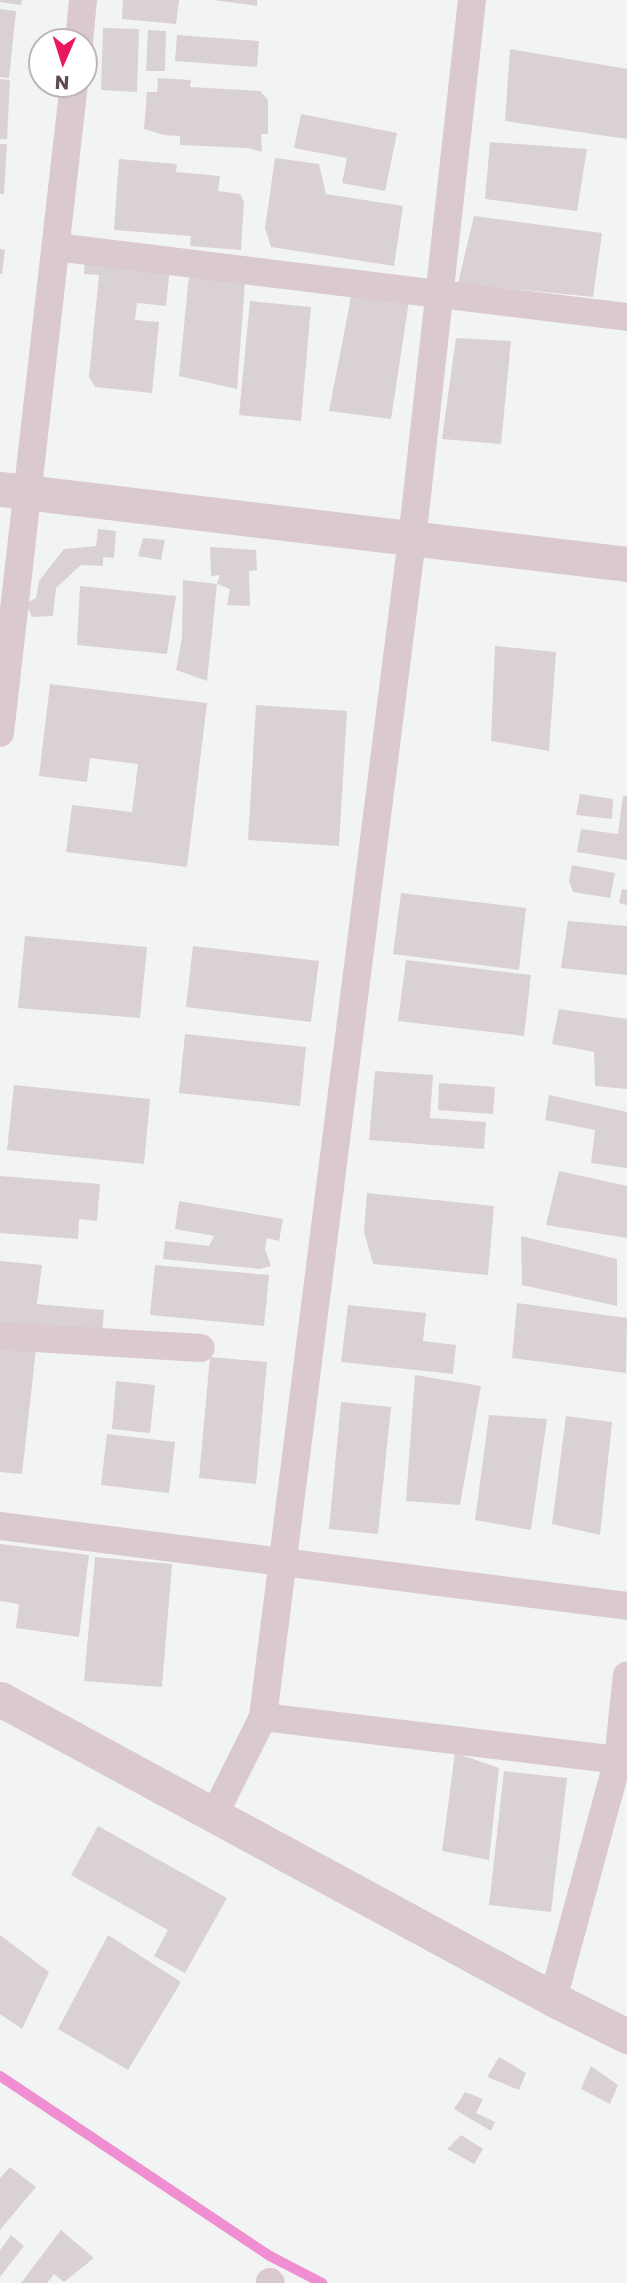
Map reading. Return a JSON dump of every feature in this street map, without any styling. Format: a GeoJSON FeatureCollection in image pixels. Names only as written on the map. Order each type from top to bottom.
{"type":"FeatureCollection","features":[{"type":"Feature","properties":{"kind":"street"},"geometry":{"type":"LineString","coordinates":[[80,28],[83,0]]}},
{"type":"Feature","properties":{"kind":"street"},"geometry":{"type":"LineString","coordinates":[[214,1815],[263,1717],[412,540],[472,0]]}},
{"type":"Feature","properties":{"kind":"street"},"geometry":{"type":"LineString","coordinates":[[0,733],[14,491],[56,247],[72,98]]}},
{"type":"Feature","properties":{"kind":"street"},"geometry":{"type":"LineString","coordinates":[[56,247],[627,317]]}},
{"type":"Feature","properties":{"kind":"street"},"geometry":{"type":"LineString","coordinates":[[14,491],[627,564]]}},
{"type":"Feature","properties":{"kind":"street"},"geometry":{"type":"LineString","coordinates":[[0,1336],[201,1348]]}},
{"type":"Feature","properties":{"kind":"street"},"geometry":{"type":"LineString","coordinates":[[0,1526],[627,1606]]}},
{"type":"Feature","properties":{"kind":"street"},"geometry":{"type":"LineString","coordinates":[[552,1999],[622,1760],[627,1675]]}},
{"type":"Feature","properties":{"kind":"street"},"geometry":{"type":"LineString","coordinates":[[0,1699],[552,1999],[627,2036]]}},
{"type":"Feature","properties":{"kind":"street"},"geometry":{"type":"LineString","coordinates":[[263,1717],[622,1760]]}},
{"type":"Feature","properties":{"kind":"building"},"geometry":{"type":"Polygon","coordinates":[[[0,0],[22,0],[21,5],[0,0]]]}},
{"type":"Feature","properties":{"kind":"building"},"geometry":{"type":"Polygon","coordinates":[[[123,0],[179,0],[176,24],[122,19],[123,0]]]}},
{"type":"Feature","properties":{"kind":"building"},"geometry":{"type":"Polygon","coordinates":[[[213,0],[257,0],[257,6],[213,0]]]}},
{"type":"Feature","properties":{"kind":"building"},"geometry":{"type":"Polygon","coordinates":[[[0,9],[16,11],[9,78],[0,77],[0,9]]]}},
{"type":"Feature","properties":{"kind":"building"},"geometry":{"type":"Polygon","coordinates":[[[103,28],[139,29],[137,92],[101,90],[103,28]]]}},
{"type":"Feature","properties":{"kind":"building"},"geometry":{"type":"Polygon","coordinates":[[[148,30],[166,31],[165,71],[146,71],[148,30]]]}},
{"type":"Feature","properties":{"kind":"building"},"geometry":{"type":"Polygon","coordinates":[[[177,35],[259,41],[257,67],[175,61],[177,35]]]}},
{"type":"Feature","properties":{"kind":"building"},"geometry":{"type":"Polygon","coordinates":[[[510,49],[627,69],[627,139],[505,121],[510,49]]]}},
{"type":"Feature","properties":{"kind":"building"},"geometry":{"type":"Polygon","coordinates":[[[158,78],[191,80],[190,87],[260,91],[268,100],[268,134],[261,134],[262,152],[248,148],[180,145],[180,136],[144,129],[147,92],[157,92],[158,78]]]}},
{"type":"Feature","properties":{"kind":"building"},"geometry":{"type":"Polygon","coordinates":[[[0,79],[10,80],[7,139],[0,139],[0,79]]]}},
{"type":"Feature","properties":{"kind":"building"},"geometry":{"type":"Polygon","coordinates":[[[301,114],[397,133],[385,191],[342,183],[347,158],[294,148],[301,114]]]}},
{"type":"Feature","properties":{"kind":"building"},"geometry":{"type":"Polygon","coordinates":[[[490,142],[587,149],[577,211],[485,199],[490,142]]]}},
{"type":"Feature","properties":{"kind":"building"},"geometry":{"type":"Polygon","coordinates":[[[0,144],[7,144],[4,194],[0,194],[0,144]]]}},
{"type":"Feature","properties":{"kind":"building"},"geometry":{"type":"Polygon","coordinates":[[[275,158],[319,164],[326,194],[403,206],[394,266],[271,247],[265,228],[275,158]]]}},
{"type":"Feature","properties":{"kind":"building"},"geometry":{"type":"Polygon","coordinates":[[[119,159],[177,164],[176,172],[220,176],[218,191],[240,194],[244,202],[241,250],[190,246],[191,236],[114,230],[119,159]]]}},
{"type":"Feature","properties":{"kind":"building"},"geometry":{"type":"Polygon","coordinates":[[[474,216],[602,233],[593,297],[458,283],[474,216]]]}},
{"type":"Feature","properties":{"kind":"building"},"geometry":{"type":"Polygon","coordinates":[[[0,249],[5,250],[2,274],[0,274],[0,249]]]}},
{"type":"Feature","properties":{"kind":"building"},"geometry":{"type":"Polygon","coordinates":[[[85,258],[170,267],[166,306],[137,303],[135,320],[159,322],[152,393],[95,387],[89,377],[99,275],[84,274],[85,258]]]}},
{"type":"Feature","properties":{"kind":"building"},"geometry":{"type":"Polygon","coordinates":[[[189,275],[245,282],[237,389],[179,376],[189,275]]]}},
{"type":"Feature","properties":{"kind":"building"},"geometry":{"type":"Polygon","coordinates":[[[352,292],[409,301],[391,419],[329,411],[352,292]]]}},
{"type":"Feature","properties":{"kind":"building"},"geometry":{"type":"Polygon","coordinates":[[[250,301],[311,307],[301,421],[239,415],[250,301]]]}},
{"type":"Feature","properties":{"kind":"building"},"geometry":{"type":"Polygon","coordinates":[[[456,338],[511,341],[501,444],[442,439],[456,338]]]}},
{"type":"Feature","properties":{"kind":"building"},"geometry":{"type":"Polygon","coordinates":[[[98,529],[116,531],[114,558],[103,557],[103,566],[81,565],[56,588],[53,616],[32,617],[26,603],[36,598],[39,581],[64,549],[96,546],[98,529]]]}},
{"type":"Feature","properties":{"kind":"building"},"geometry":{"type":"Polygon","coordinates":[[[143,538],[165,540],[161,560],[138,556],[143,538]]]}},
{"type":"Feature","properties":{"kind":"building"},"geometry":{"type":"Polygon","coordinates":[[[210,547],[256,550],[257,570],[249,571],[250,606],[227,605],[230,589],[217,584],[220,575],[211,576],[210,547]]]}},
{"type":"Feature","properties":{"kind":"building"},"geometry":{"type":"Polygon","coordinates":[[[183,580],[217,584],[207,681],[176,670],[182,638],[183,580]]]}},
{"type":"Feature","properties":{"kind":"building"},"geometry":{"type":"Polygon","coordinates":[[[80,586],[176,596],[167,654],[77,645],[80,586]]]}},
{"type":"Feature","properties":{"kind":"building"},"geometry":{"type":"Polygon","coordinates":[[[495,646],[556,652],[549,751],[491,741],[495,646]]]}},
{"type":"Feature","properties":{"kind":"building"},"geometry":{"type":"Polygon","coordinates":[[[50,684],[207,703],[187,867],[66,852],[72,805],[132,812],[138,764],[90,758],[87,782],[39,776],[50,684]]]}},
{"type":"Feature","properties":{"kind":"building"},"geometry":{"type":"Polygon","coordinates":[[[256,705],[347,711],[339,846],[248,840],[256,705]]]}},
{"type":"Feature","properties":{"kind":"building"},"geometry":{"type":"Polygon","coordinates":[[[580,794],[613,799],[612,819],[576,815],[580,794]]]}},
{"type":"Feature","properties":{"kind":"building"},"geometry":{"type":"Polygon","coordinates":[[[623,796],[627,796],[627,860],[577,852],[581,829],[618,834],[623,796]]]}},
{"type":"Feature","properties":{"kind":"building"},"geometry":{"type":"Polygon","coordinates":[[[572,865],[615,873],[610,898],[573,892],[569,881],[572,865]]]}},
{"type":"Feature","properties":{"kind":"building"},"geometry":{"type":"Polygon","coordinates":[[[622,889],[627,890],[627,905],[619,903],[622,889]]]}},
{"type":"Feature","properties":{"kind":"building"},"geometry":{"type":"Polygon","coordinates":[[[401,893],[526,908],[519,970],[393,954],[401,893]]]}},
{"type":"Feature","properties":{"kind":"building"},"geometry":{"type":"Polygon","coordinates":[[[568,921],[627,926],[627,975],[561,968],[568,921]]]}},
{"type":"Feature","properties":{"kind":"building"},"geometry":{"type":"Polygon","coordinates":[[[25,936],[147,947],[140,1018],[18,1008],[25,936]]]}},
{"type":"Feature","properties":{"kind":"building"},"geometry":{"type":"Polygon","coordinates":[[[193,946],[319,961],[311,1022],[186,1007],[193,946]]]}},
{"type":"Feature","properties":{"kind":"building"},"geometry":{"type":"Polygon","coordinates":[[[406,960],[531,975],[524,1036],[398,1021],[406,960]]]}},
{"type":"Feature","properties":{"kind":"building"},"geometry":{"type":"Polygon","coordinates":[[[559,1009],[627,1019],[627,1089],[595,1086],[594,1052],[552,1044],[559,1009]]]}},
{"type":"Feature","properties":{"kind":"building"},"geometry":{"type":"Polygon","coordinates":[[[185,1034],[306,1047],[300,1106],[179,1093],[185,1034]]]}},
{"type":"Feature","properties":{"kind":"building"},"geometry":{"type":"Polygon","coordinates":[[[375,1071],[433,1075],[430,1118],[486,1122],[484,1149],[369,1140],[375,1071]]]}},
{"type":"Feature","properties":{"kind":"building"},"geometry":{"type":"Polygon","coordinates":[[[439,1083],[495,1087],[493,1114],[438,1110],[439,1083]]]}},
{"type":"Feature","properties":{"kind":"building"},"geometry":{"type":"Polygon","coordinates":[[[14,1085],[150,1099],[144,1164],[7,1150],[14,1085]]]}},
{"type":"Feature","properties":{"kind":"building"},"geometry":{"type":"Polygon","coordinates":[[[549,1095],[627,1112],[627,1168],[591,1163],[595,1130],[545,1120],[549,1095]]]}},
{"type":"Feature","properties":{"kind":"building"},"geometry":{"type":"Polygon","coordinates":[[[559,1171],[627,1186],[627,1238],[546,1225],[559,1171]]]}},
{"type":"Feature","properties":{"kind":"building"},"geometry":{"type":"Polygon","coordinates":[[[0,1176],[100,1184],[97,1221],[79,1219],[78,1239],[0,1233],[0,1176]]]}},
{"type":"Feature","properties":{"kind":"building"},"geometry":{"type":"Polygon","coordinates":[[[367,1193],[494,1206],[488,1275],[373,1264],[364,1232],[367,1193]]]}},
{"type":"Feature","properties":{"kind":"building"},"geometry":{"type":"Polygon","coordinates":[[[179,1201],[283,1219],[279,1241],[267,1238],[265,1249],[271,1266],[260,1269],[163,1259],[165,1241],[209,1246],[214,1236],[175,1229],[179,1201]]]}},
{"type":"Feature","properties":{"kind":"building"},"geometry":{"type":"Polygon","coordinates":[[[521,1236],[617,1259],[617,1306],[522,1285],[521,1236]]]}},
{"type":"Feature","properties":{"kind":"building"},"geometry":{"type":"Polygon","coordinates":[[[0,1261],[42,1265],[37,1304],[104,1310],[102,1338],[0,1329],[0,1261]]]}},
{"type":"Feature","properties":{"kind":"building"},"geometry":{"type":"Polygon","coordinates":[[[155,1265],[269,1275],[264,1326],[150,1315],[155,1265]]]}},
{"type":"Feature","properties":{"kind":"building"},"geometry":{"type":"Polygon","coordinates":[[[517,1303],[627,1318],[626,1373],[512,1358],[517,1303]]]}},
{"type":"Feature","properties":{"kind":"building"},"geometry":{"type":"Polygon","coordinates":[[[348,1305],[426,1313],[423,1341],[456,1345],[453,1374],[341,1362],[348,1305]]]}},
{"type":"Feature","properties":{"kind":"building"},"geometry":{"type":"Polygon","coordinates":[[[0,1346],[36,1350],[22,1474],[0,1472],[0,1346]]]}},
{"type":"Feature","properties":{"kind":"building"},"geometry":{"type":"Polygon","coordinates":[[[210,1357],[267,1362],[256,1484],[199,1478],[210,1357]]]}},
{"type":"Feature","properties":{"kind":"building"},"geometry":{"type":"Polygon","coordinates":[[[415,1375],[481,1386],[460,1505],[406,1501],[415,1375]]]}},
{"type":"Feature","properties":{"kind":"building"},"geometry":{"type":"Polygon","coordinates":[[[116,1381],[155,1385],[150,1433],[112,1429],[116,1381]]]}},
{"type":"Feature","properties":{"kind":"building"},"geometry":{"type":"Polygon","coordinates":[[[341,1402],[391,1407],[378,1534],[329,1529],[341,1402]]]}},
{"type":"Feature","properties":{"kind":"building"},"geometry":{"type":"Polygon","coordinates":[[[489,1415],[547,1419],[531,1530],[475,1520],[489,1415]]]}},
{"type":"Feature","properties":{"kind":"building"},"geometry":{"type":"Polygon","coordinates":[[[566,1416],[612,1422],[600,1535],[552,1524],[566,1416]]]}},
{"type":"Feature","properties":{"kind":"building"},"geometry":{"type":"Polygon","coordinates":[[[107,1434],[175,1442],[169,1493],[101,1485],[107,1434]]]}},
{"type":"Feature","properties":{"kind":"building"},"geometry":{"type":"Polygon","coordinates":[[[0,1544],[89,1555],[79,1637],[16,1628],[19,1604],[0,1601],[0,1544]]]}},
{"type":"Feature","properties":{"kind":"building"},"geometry":{"type":"Polygon","coordinates":[[[95,1557],[172,1564],[162,1687],[84,1681],[95,1557]]]}},
{"type":"Feature","properties":{"kind":"building"},"geometry":{"type":"Polygon","coordinates":[[[455,1753],[499,1768],[489,1860],[442,1851],[455,1753]]]}},
{"type":"Feature","properties":{"kind":"building"},"geometry":{"type":"Polygon","coordinates":[[[504,1771],[567,1778],[551,1912],[489,1905],[504,1771]]]}},
{"type":"Feature","properties":{"kind":"building"},"geometry":{"type":"Polygon","coordinates":[[[98,1826],[227,1898],[185,1973],[154,1956],[168,1930],[71,1875],[98,1826]]]}},
{"type":"Feature","properties":{"kind":"building"},"geometry":{"type":"Polygon","coordinates":[[[0,1935],[49,1972],[22,2029],[0,2014],[0,1935]]]}},
{"type":"Feature","properties":{"kind":"building"},"geometry":{"type":"Polygon","coordinates":[[[108,1935],[181,1982],[128,2070],[58,2029],[108,1935]]]}},
{"type":"Feature","properties":{"kind":"building"},"geometry":{"type":"Polygon","coordinates":[[[499,2057],[526,2073],[519,2090],[487,2077],[499,2057]]]}},
{"type":"Feature","properties":{"kind":"building"},"geometry":{"type":"Polygon","coordinates":[[[591,2066],[618,2085],[610,2104],[581,2089],[591,2066]]]}},
{"type":"Feature","properties":{"kind":"building"},"geometry":{"type":"Polygon","coordinates":[[[465,2092],[483,2099],[476,2113],[495,2122],[491,2131],[454,2109],[465,2092]]]}},
{"type":"Feature","properties":{"kind":"building"},"geometry":{"type":"Polygon","coordinates":[[[461,2135],[483,2149],[474,2164],[447,2149],[461,2135]]]}},
{"type":"Feature","properties":{"kind":"building"},"geometry":{"type":"Polygon","coordinates":[[[10,2167],[36,2187],[0,2230],[0,2178],[10,2167]]]}},
{"type":"Feature","properties":{"kind":"building"},"geometry":{"type":"Polygon","coordinates":[[[61,2230],[94,2258],[64,2282],[54,2274],[47,2283],[21,2283],[61,2230]]]}},
{"type":"Feature","properties":{"kind":"building"},"geometry":{"type":"Polygon","coordinates":[[[11,2235],[24,2246],[0,2277],[0,2250],[11,2235]]]}},
{"type":"Feature","properties":{"kind":"waterway"},"geometry":{"type":"LineString","coordinates":[[0,2076],[270,2256],[322,2283]]}}]}
